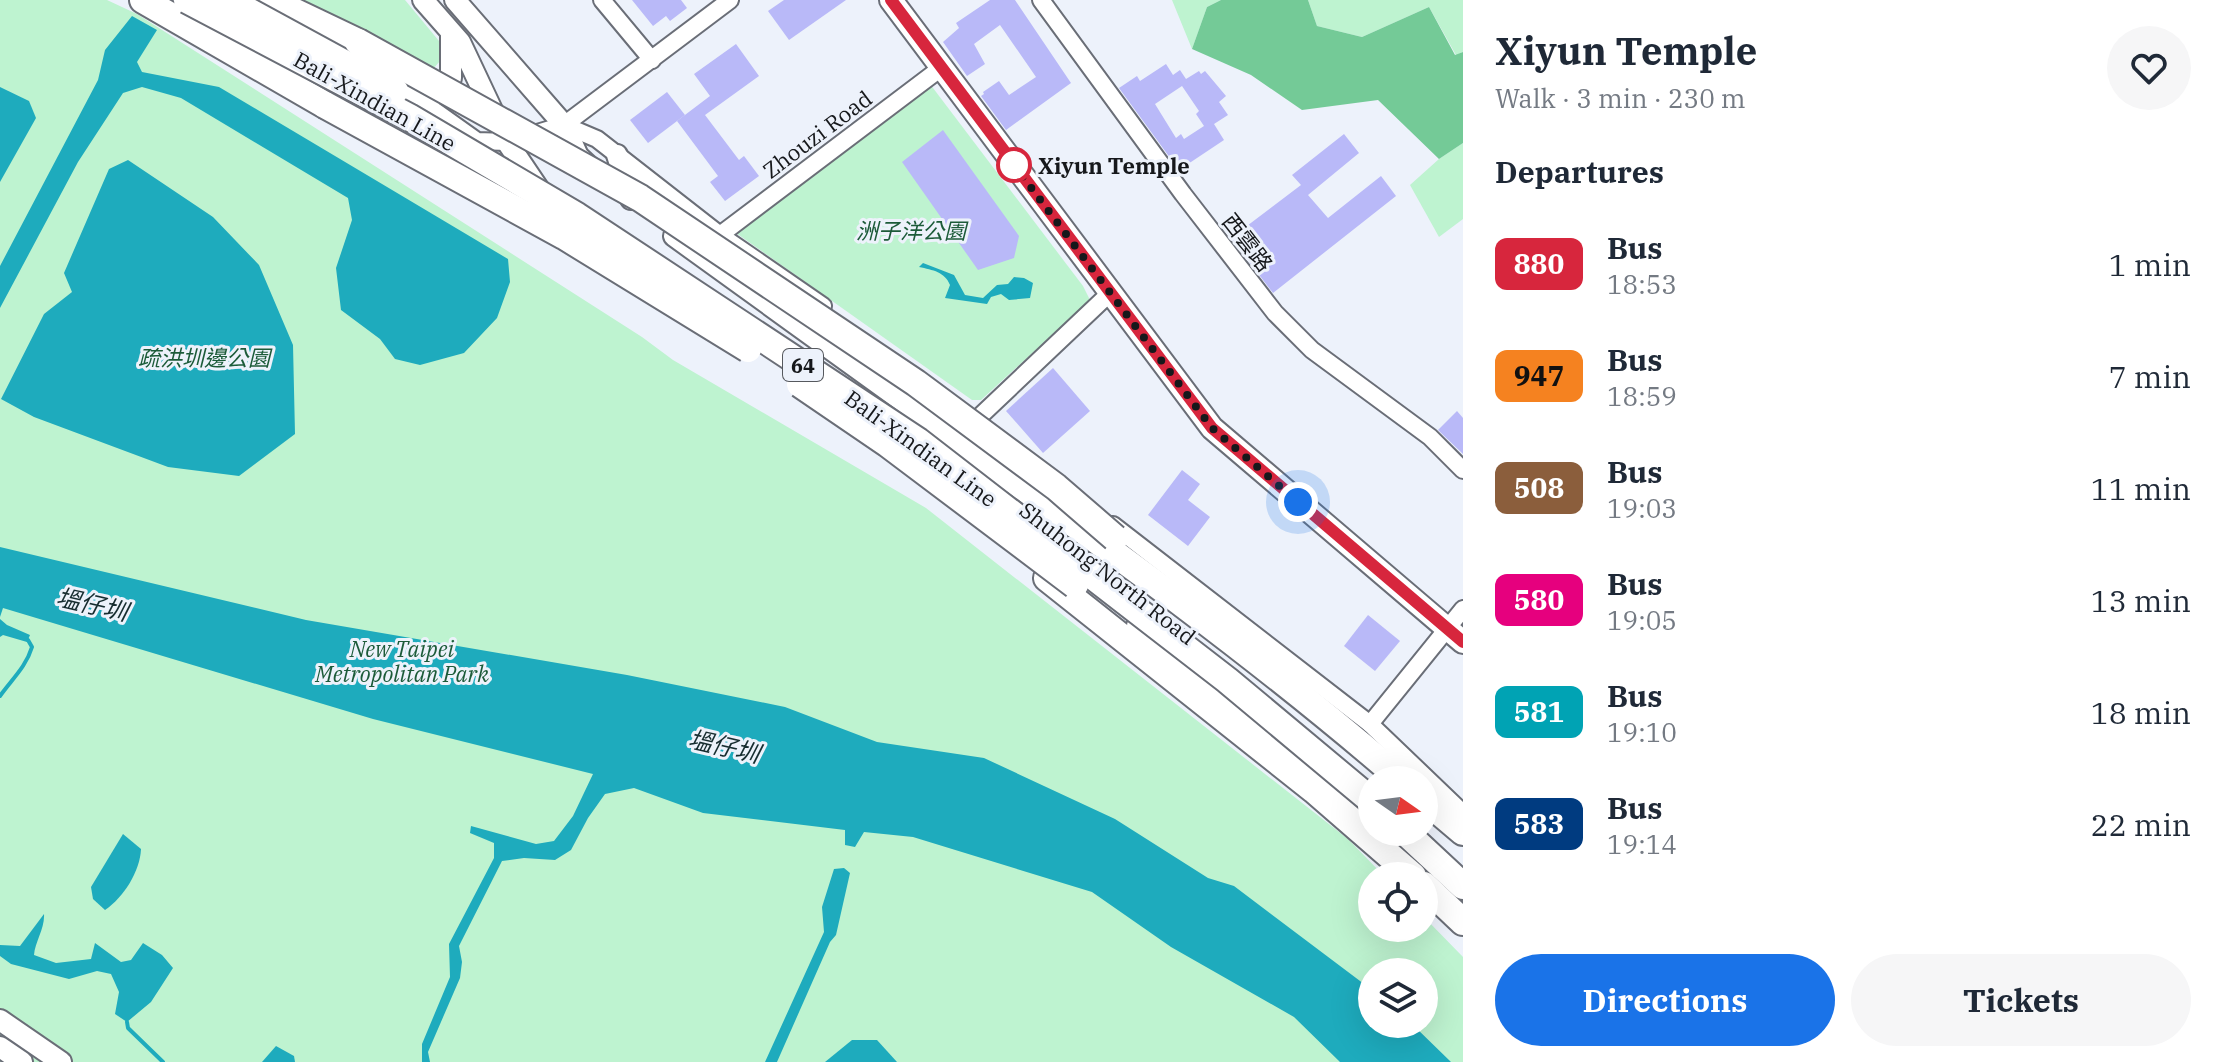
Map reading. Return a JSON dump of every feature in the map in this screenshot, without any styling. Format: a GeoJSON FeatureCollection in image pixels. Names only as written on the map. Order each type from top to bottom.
{"type":"FeatureCollection","features":[{"type":"Feature","properties":{"kind":"highway"},"geometry":{"type":"LineString","coordinates":[[143,0],[325,105],[564,236],[727,335],[888,444],[1079,588],[1282,752],[1331,785]]}},
{"type":"Feature","properties":{"kind":"highway","name":"Bali-Xindian Line"},"geometry":{"type":"LineString","coordinates":[[187,0],[409,117],[577,216],[918,441],[1227,680],[1358,789]]}},
{"type":"Feature","properties":{"kind":"highway","name":"Bali-Xindian Line"},"geometry":{"type":"LineString","coordinates":[[228,0],[521,162],[932,436],[1358,773]]}},
{"type":"Feature","properties":{"kind":"highway"},"geometry":{"type":"LineString","coordinates":[[268,0],[358,42],[640,198],[916,383],[1056,487],[1115,538],[1365,731],[1398,759],[1402,766]]}},
{"type":"Feature","properties":{"kind":"highway"},"geometry":{"type":"LineString","coordinates":[[957,440],[1363,732],[1391,766]]}},
{"type":"Feature","properties":{"kind":"highway"},"geometry":{"type":"LineString","coordinates":[[904,450],[937,493],[1231,723],[1396,862]]}},
{"type":"Feature","properties":{"kind":"highway"},"geometry":{"type":"LineString","coordinates":[[1438,819],[1463,832]]}},
{"type":"Feature","properties":{"kind":"highway"},"geometry":{"type":"LineString","coordinates":[[1438,829],[1463,862]]}},
{"type":"Feature","properties":{"kind":"highway"},"geometry":{"type":"LineString","coordinates":[[1420,846],[1463,886]]}},
{"type":"Feature","properties":{"kind":"highway"},"geometry":{"type":"LineString","coordinates":[[1438,898],[1463,922]]}},
{"type":"Feature","properties":{"kind":"main road"},"geometry":{"type":"LineString","coordinates":[[891,0],[1212,428],[1456,636]]}},
{"type":"Feature","properties":{"kind":"street"},"geometry":{"type":"LineString","coordinates":[[268,0],[420,99],[477,141],[507,142],[564,125],[730,0]]}},
{"type":"Feature","properties":{"kind":"street","name":"Shuhong North Road"},"geometry":{"type":"LineString","coordinates":[[423,0],[460,42],[507,142],[550,205],[1053,557],[1358,807]]}},
{"type":"Feature","properties":{"kind":"street"},"geometry":{"type":"LineString","coordinates":[[455,0],[564,125]]}},
{"type":"Feature","properties":{"kind":"street"},"geometry":{"type":"LineString","coordinates":[[602,0],[652,60]]}},
{"type":"Feature","properties":{"kind":"street","name":"西雲路"},"geometry":{"type":"LineString","coordinates":[[1041,0],[1275,313],[1312,350],[1430,437],[1463,470]]}},
{"type":"Feature","properties":{"kind":"street"},"geometry":{"type":"LineString","coordinates":[[420,99],[442,93],[451,78],[451,33]]}},
{"type":"Feature","properties":{"kind":"street","name":"Zhouzi Road"},"geometry":{"type":"LineString","coordinates":[[720,235],[941,68]]}},
{"type":"Feature","properties":{"kind":"street","name":"Shuhong North Road"},"geometry":{"type":"LineString","coordinates":[[564,125],[597,139],[720,235],[794,285],[976,420],[1463,813]]}},
{"type":"Feature","properties":{"kind":"street","name":"Shuhong North Road"},"geometry":{"type":"LineString","coordinates":[[564,125],[578,156],[633,207],[957,440],[1368,766]]}},
{"type":"Feature","properties":{"kind":"street"},"geometry":{"type":"LineString","coordinates":[[617,155],[633,207]]}},
{"type":"Feature","properties":{"kind":"street"},"geometry":{"type":"LineString","coordinates":[[976,420],[1110,293]]}},
{"type":"Feature","properties":{"kind":"street"},"geometry":{"type":"LineString","coordinates":[[1363,732],[1456,636],[1463,609]]}},
{"type":"Feature","properties":{"kind":"street"},"geometry":{"type":"LineString","coordinates":[[1438,823],[1463,845]]}},
{"type":"Feature","properties":{"kind":"street"},"geometry":{"type":"LineString","coordinates":[[1405,846],[1463,897]]}},
{"type":"Feature","properties":{"kind":"street"},"geometry":{"type":"LineString","coordinates":[[0,1020],[61,1062]]}},
{"type":"Feature","properties":{"kind":"street"},"geometry":{"type":"LineString","coordinates":[[0,1047],[22,1062]]}},
{"type":"Feature","properties":{"kind":"green space","name":"New Taipei Metropolitan Park"},"geometry":{"type":"Polygon","coordinates":[[[0,0],[107,0],[137,14],[642,337],[673,360],[926,508],[1348,839],[1370,862],[1358,862],[1358,942],[1438,942],[1438,931],[1463,957],[1463,1062],[0,1062],[0,0]]]}},
{"type":"Feature","properties":{"kind":"green space"},"geometry":{"type":"Polygon","coordinates":[[[300,0],[405,0],[439,41],[441,60],[432,70],[300,0]]]}},
{"type":"Feature","properties":{"kind":"green space"},"geometry":{"type":"Polygon","coordinates":[[[1172,0],[1221,0],[1207,7],[1192,49],[1172,0]]]}},
{"type":"Feature","properties":{"kind":"green space"},"geometry":{"type":"Polygon","coordinates":[[[1221,0],[1308,0],[1317,26],[1362,37],[1429,7],[1455,55],[1463,52],[1463,143],[1439,159],[1378,100],[1302,110],[1251,75],[1192,49],[1207,7],[1221,0]]]}},
{"type":"Feature","properties":{"kind":"green space"},"geometry":{"type":"Polygon","coordinates":[[[1308,0],[1463,0],[1463,52],[1456,55],[1429,7],[1362,37],[1317,26],[1308,0]]]}},
{"type":"Feature","properties":{"kind":"green space","name":"洲子洋公園"},"geometry":{"type":"Polygon","coordinates":[[[930,84],[1083,286],[1090,300],[981,400],[972,400],[736,233],[930,84]]]}},
{"type":"Feature","properties":{"kind":"green space"},"geometry":{"type":"Polygon","coordinates":[[[1463,143],[1463,219],[1439,237],[1410,185],[1463,143]]]}},
{"type":"Feature","properties":{"kind":"water"},"geometry":{"type":"Polygon","coordinates":[[[132,16],[157,30],[137,62],[142,72],[219,87],[508,259],[510,282],[497,318],[464,353],[420,365],[395,359],[380,339],[341,310],[336,268],[352,220],[348,198],[181,98],[142,87],[123,93],[78,162],[0,308],[0,266],[98,80],[105,50],[132,16]]]}},
{"type":"Feature","properties":{"kind":"water"},"geometry":{"type":"Polygon","coordinates":[[[0,87],[29,101],[36,118],[0,182],[0,87]]]}},
{"type":"Feature","properties":{"kind":"water"},"geometry":{"type":"Polygon","coordinates":[[[128,160],[213,217],[259,265],[293,345],[295,434],[239,476],[168,467],[34,417],[1,399],[44,314],[72,292],[64,273],[109,169],[128,160]]]}},
{"type":"Feature","properties":{"kind":"water"},"geometry":{"type":"Polygon","coordinates":[[[923,263],[954,275],[965,295],[983,298],[997,285],[1008,284],[1014,277],[1033,283],[1030,298],[1009,300],[1001,294],[991,297],[987,304],[945,298],[950,285],[948,281],[938,272],[919,267],[923,263]]]}},
{"type":"Feature","properties":{"kind":"water","name":"塭仔圳"},"geometry":{"type":"Polygon","coordinates":[[[0,547],[306,620],[627,675],[785,707],[877,742],[984,758],[1115,819],[1208,878],[1234,886],[1358,979],[1358,1038],[1426,1038],[1451,1062],[1340,1062],[1294,1017],[1171,947],[1092,892],[913,837],[864,832],[855,847],[845,845],[845,830],[703,813],[634,788],[605,794],[571,850],[555,860],[524,858],[502,861],[459,946],[462,962],[460,978],[428,1052],[430,1062],[422,1062],[422,1044],[450,977],[449,944],[494,858],[494,843],[470,833],[471,826],[536,844],[554,841],[573,816],[593,774],[373,719],[3,608],[0,617],[0,547]]]}},
{"type":"Feature","properties":{"kind":"water"},"geometry":{"type":"Polygon","coordinates":[[[0,619],[30,635],[27,642],[3,635],[0,637],[0,619]]]}},
{"type":"Feature","properties":{"kind":"water"},"geometry":{"type":"Polygon","coordinates":[[[123,834],[141,849],[138,866],[130,883],[105,910],[93,899],[91,887],[123,834]]]}},
{"type":"Feature","properties":{"kind":"water"},"geometry":{"type":"Polygon","coordinates":[[[844,868],[850,873],[836,935],[830,942],[777,1062],[765,1062],[824,932],[822,907],[834,869],[844,868]]]}},
{"type":"Feature","properties":{"kind":"water"},"geometry":{"type":"Polygon","coordinates":[[[44,914],[34,955],[56,963],[91,959],[95,943],[121,962],[131,960],[143,943],[162,955],[173,968],[151,1002],[127,1022],[115,1014],[119,992],[111,974],[97,971],[69,979],[11,964],[0,956],[0,945],[20,946],[44,914]]]}},
{"type":"Feature","properties":{"kind":"water"},"geometry":{"type":"Polygon","coordinates":[[[852,1040],[877,1040],[897,1062],[825,1062],[852,1040]]]}},
{"type":"Feature","properties":{"kind":"water"},"geometry":{"type":"Polygon","coordinates":[[[276,1046],[294,1056],[295,1062],[262,1062],[276,1046]]]}},
{"type":"Feature","properties":{"kind":"building"},"geometry":{"type":"Polygon","coordinates":[[[632,0],[681,0],[687,8],[670,21],[666,16],[653,26],[632,0]]]}},
{"type":"Feature","properties":{"kind":"building"},"geometry":{"type":"Polygon","coordinates":[[[784,0],[846,0],[789,40],[768,11],[784,0]]]}},
{"type":"Feature","properties":{"kind":"building"},"geometry":{"type":"Polygon","coordinates":[[[990,0],[1015,0],[1071,83],[1006,130],[981,96],[983,92],[999,81],[1009,95],[1036,77],[1000,25],[974,44],[985,64],[967,76],[943,42],[959,28],[956,23],[990,0]]]}},
{"type":"Feature","properties":{"kind":"building"},"geometry":{"type":"Polygon","coordinates":[[[736,44],[759,76],[705,115],[739,160],[744,156],[759,176],[725,201],[710,182],[718,176],[677,121],[710,96],[694,74],[736,44]]]}},
{"type":"Feature","properties":{"kind":"building"},"geometry":{"type":"Polygon","coordinates":[[[1166,64],[1173,75],[1180,70],[1186,79],[1205,71],[1226,96],[1219,102],[1228,115],[1214,124],[1224,140],[1179,170],[1119,88],[1137,76],[1140,81],[1166,64]],[[1182,86],[1155,104],[1176,138],[1181,134],[1184,139],[1204,126],[1196,114],[1199,111],[1182,86]]]}},
{"type":"Feature","properties":{"kind":"building"},"geometry":{"type":"Polygon","coordinates":[[[667,92],[685,115],[648,143],[630,120],[667,92]]]}},
{"type":"Feature","properties":{"kind":"building"},"geometry":{"type":"Polygon","coordinates":[[[943,130],[1019,236],[1014,258],[978,270],[902,162],[943,130]]]}},
{"type":"Feature","properties":{"kind":"building"},"geometry":{"type":"Polygon","coordinates":[[[1344,134],[1359,153],[1308,195],[1328,218],[1381,176],[1396,196],[1273,293],[1231,238],[1301,185],[1292,175],[1344,134]]]}},
{"type":"Feature","properties":{"kind":"building"},"geometry":{"type":"Polygon","coordinates":[[[1053,368],[1090,411],[1043,453],[1006,411],[1053,368]]]}},
{"type":"Feature","properties":{"kind":"building"},"geometry":{"type":"Polygon","coordinates":[[[1457,411],[1463,418],[1463,454],[1438,430],[1457,411]]]}},
{"type":"Feature","properties":{"kind":"building"},"geometry":{"type":"Polygon","coordinates":[[[1182,470],[1200,484],[1188,500],[1210,517],[1188,546],[1148,515],[1182,470]]]}},
{"type":"Feature","properties":{"kind":"building"},"geometry":{"type":"Polygon","coordinates":[[[1368,615],[1400,641],[1375,671],[1344,646],[1368,615]]]}},
{"type":"Feature","properties":{"kind":"waterway"},"geometry":{"type":"LineString","coordinates":[[0,696],[26,661],[32,647],[28,640]]}},
{"type":"Feature","properties":{"kind":"waterway"},"geometry":{"type":"LineString","coordinates":[[127,1022],[128,1028],[163,1062]]}},
{"type":"Feature","properties":{"kind":"bus line","name":"880"},"geometry":{"type":"LineString","coordinates":[[891,0],[1212,428],[1463,642]]}},
{"type":"Feature","properties":{"kind":"place","name":"Xiyun Temple"},"geometry":{"type":"Point","coordinates":[1014,165]}},
{"type":"Feature","properties":{"kind":"route"},"geometry":{"type":"LineString","coordinates":[[1014,165],[1212,428],[1298,502]]}},
{"type":"Feature","properties":{"kind":"park label","name":"疏洪圳邊公園"},"geometry":{"type":"Point","coordinates":[204,357]}}]}
